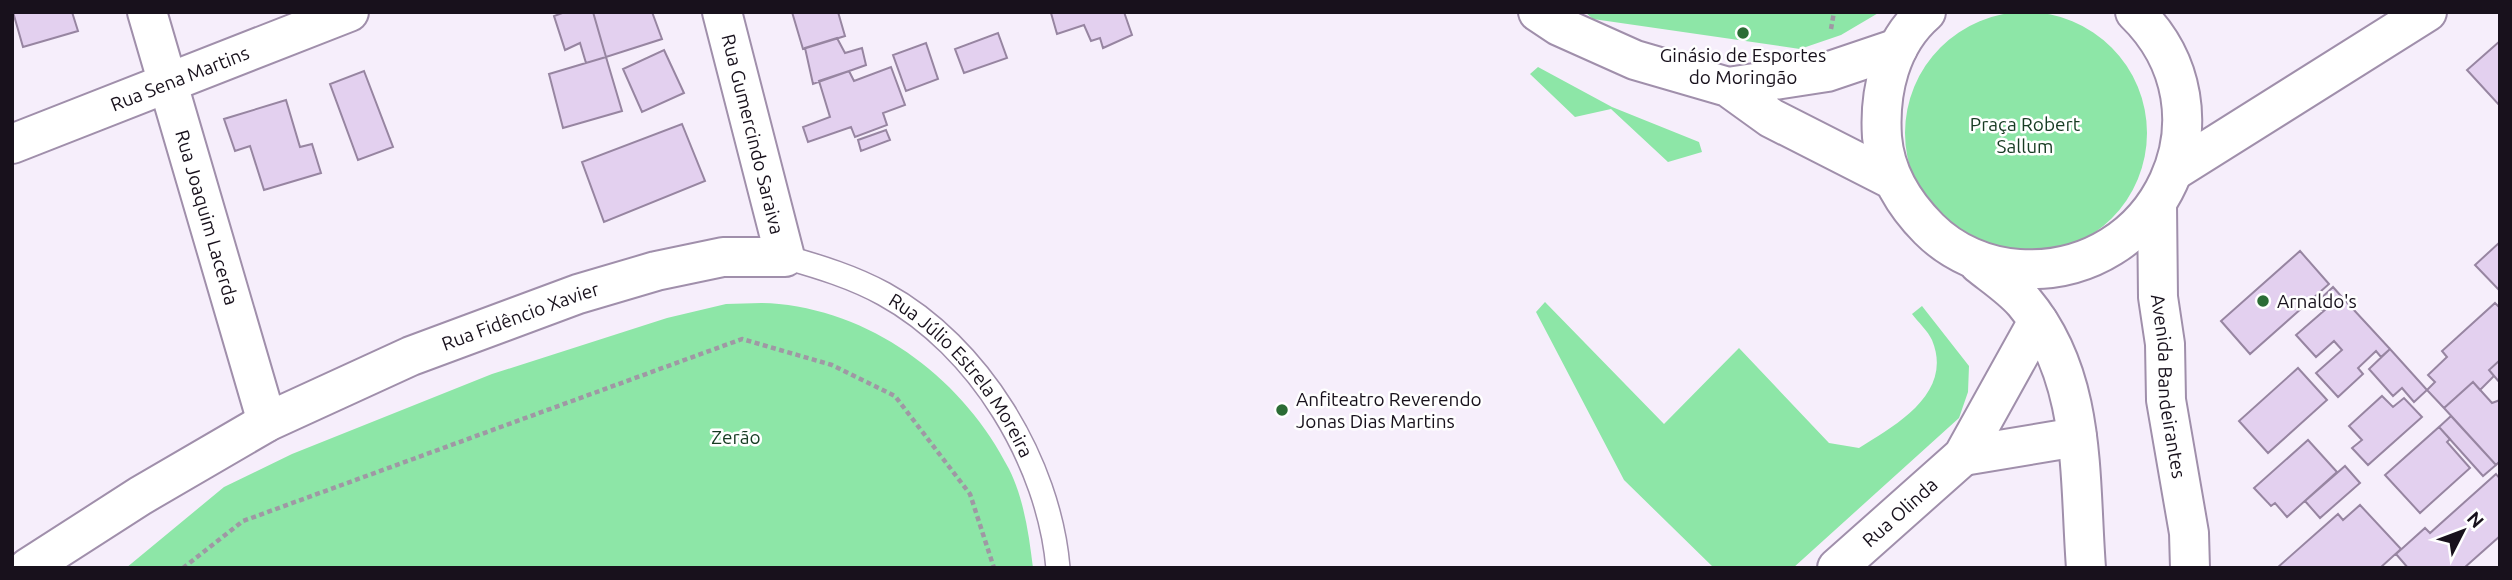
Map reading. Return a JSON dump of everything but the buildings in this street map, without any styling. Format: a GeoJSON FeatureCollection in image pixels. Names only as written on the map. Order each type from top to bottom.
{"type":"FeatureCollection","features":[{"type":"Feature","properties":{"kind":"street","name":"Rua Joaquim Lacerda"},"geometry":{"type":"LineString","coordinates":[[147,12],[267,422]]}},
{"type":"Feature","properties":{"kind":"street","name":"Rua Sena Martins"},"geometry":{"type":"LineString","coordinates":[[12,144],[348,12]]}},
{"type":"Feature","properties":{"kind":"street","name":"Rua Gumercindo Saraiva"},"geometry":{"type":"LineString","coordinates":[[722,12],[785,257]]}},
{"type":"Feature","properties":{"kind":"street"},"geometry":{"type":"LineString","coordinates":[[1538,12],[1559,26],[1635,60],[1728,87],[1781,124],[1894,180]]}},
{"type":"Feature","properties":{"kind":"street"},"geometry":{"type":"LineString","coordinates":[[1926,12],[1898,48],[1885,79],[1881,113],[1883,148],[1894,180],[1913,213],[1940,240],[1972,258],[2023,300],[2060,360],[2075,408],[2086,568]]}},
{"type":"Feature","properties":{"kind":"street"},"geometry":{"type":"LineString","coordinates":[[2135,12],[2147,24],[2168,57],[2180,94],[2182,133],[2166,188]]}},
{"type":"Feature","properties":{"kind":"street"},"geometry":{"type":"LineString","coordinates":[[1972,258],[2005,268],[2040,271],[2074,265],[2106,251],[2134,231],[2166,188],[2427,12]]}},
{"type":"Feature","properties":{"kind":"street"},"geometry":{"type":"LineString","coordinates":[[1728,87],[1827,72],[1898,48]]}},
{"type":"Feature","properties":{"kind":"street","name":"Avenida Bandeirantes"},"geometry":{"type":"LineString","coordinates":[[2166,188],[2158,297],[2165,344],[2166,400],[2189,533],[2190,568]]}},
{"type":"Feature","properties":{"kind":"street","name":"Rua Fidêncio Xavier"},"geometry":{"type":"LineString","coordinates":[[29,568],[140,496],[267,422],[411,356],[578,294],[656,271],[723,257],[785,257]]}},
{"type":"Feature","properties":{"kind":"street","name":"Rua Olinda"},"geometry":{"type":"LineString","coordinates":[[1838,568],[1963,456],[2038,321]]}},
{"type":"Feature","properties":{"kind":"street"},"geometry":{"type":"LineString","coordinates":[[1963,456],[2077,437]]}},
{"type":"Feature","properties":{"kind":"lane","name":"Rua Júlio Estrela Moreira"},"geometry":{"type":"LineString","coordinates":[[785,257],[840,273],[886,295],[927,324],[965,361],[1027,453],[1043,494],[1056,545],[1058,568]]}},
{"type":"Feature","properties":{"kind":"path"},"geometry":{"type":"LineString","coordinates":[[183,568],[243,521],[742,338],[832,365],[895,396],[970,494],[994,568]]}},
{"type":"Feature","properties":{"kind":"green space","name":"Ginásio de Esportes do Moringão"},"geometry":{"type":"Polygon","coordinates":[[[1585,12],[1880,12],[1841,35],[1800,49],[1593,19],[1585,12]]]}},
{"type":"Feature","properties":{"kind":"green space","name":"Praça Robert Sallum"},"geometry":{"type":"Polygon","coordinates":[[[2014,12],[2038,12],[2083,26],[2112,47],[2127,66],[2138,87],[2145,109],[2145,157],[2138,179],[2127,200],[2112,219],[2083,240],[2061,249],[2038,254],[2014,254],[1969,240],[1949,227],[1932,210],[1919,190],[1910,168],[1905,145],[1905,121],[1919,76],[1932,56],[1949,39],[1969,26],[1991,17],[2014,12]]]}},
{"type":"Feature","properties":{"kind":"green space"},"geometry":{"type":"Polygon","coordinates":[[[1538,67],[1612,107],[1699,142],[1702,152],[1668,162],[1611,109],[1575,117],[1530,74],[1538,67]]]}},
{"type":"Feature","properties":{"kind":"green space"},"geometry":{"type":"Polygon","coordinates":[[[1545,302],[1664,424],[1739,348],[1829,443],[1859,448],[1889,429],[1918,405],[1935,376],[1937,359],[1932,340],[1912,314],[1922,306],[1969,366],[1968,392],[1959,418],[1793,568],[1714,568],[1624,480],[1536,312],[1545,302]]]}},
{"type":"Feature","properties":{"kind":"green space","name":"Zerão"},"geometry":{"type":"Polygon","coordinates":[[[726,304],[779,304],[816,310],[851,322],[884,338],[943,381],[991,437],[1009,469],[1022,505],[1033,568],[126,568],[224,487],[292,454],[492,374],[667,318],[726,304]]]}},
{"type":"Feature","properties":{"kind":"place","name":"Ginásio de Esportes do Moringão"},"geometry":{"type":"Point","coordinates":[1743,33]}},
{"type":"Feature","properties":{"kind":"place","name":"Arnaldo's"},"geometry":{"type":"Point","coordinates":[2263,301]}},
{"type":"Feature","properties":{"kind":"place","name":"Anfiteatro Reverendo Jonas Dias Martins"},"geometry":{"type":"Point","coordinates":[1282,410]}}]}
